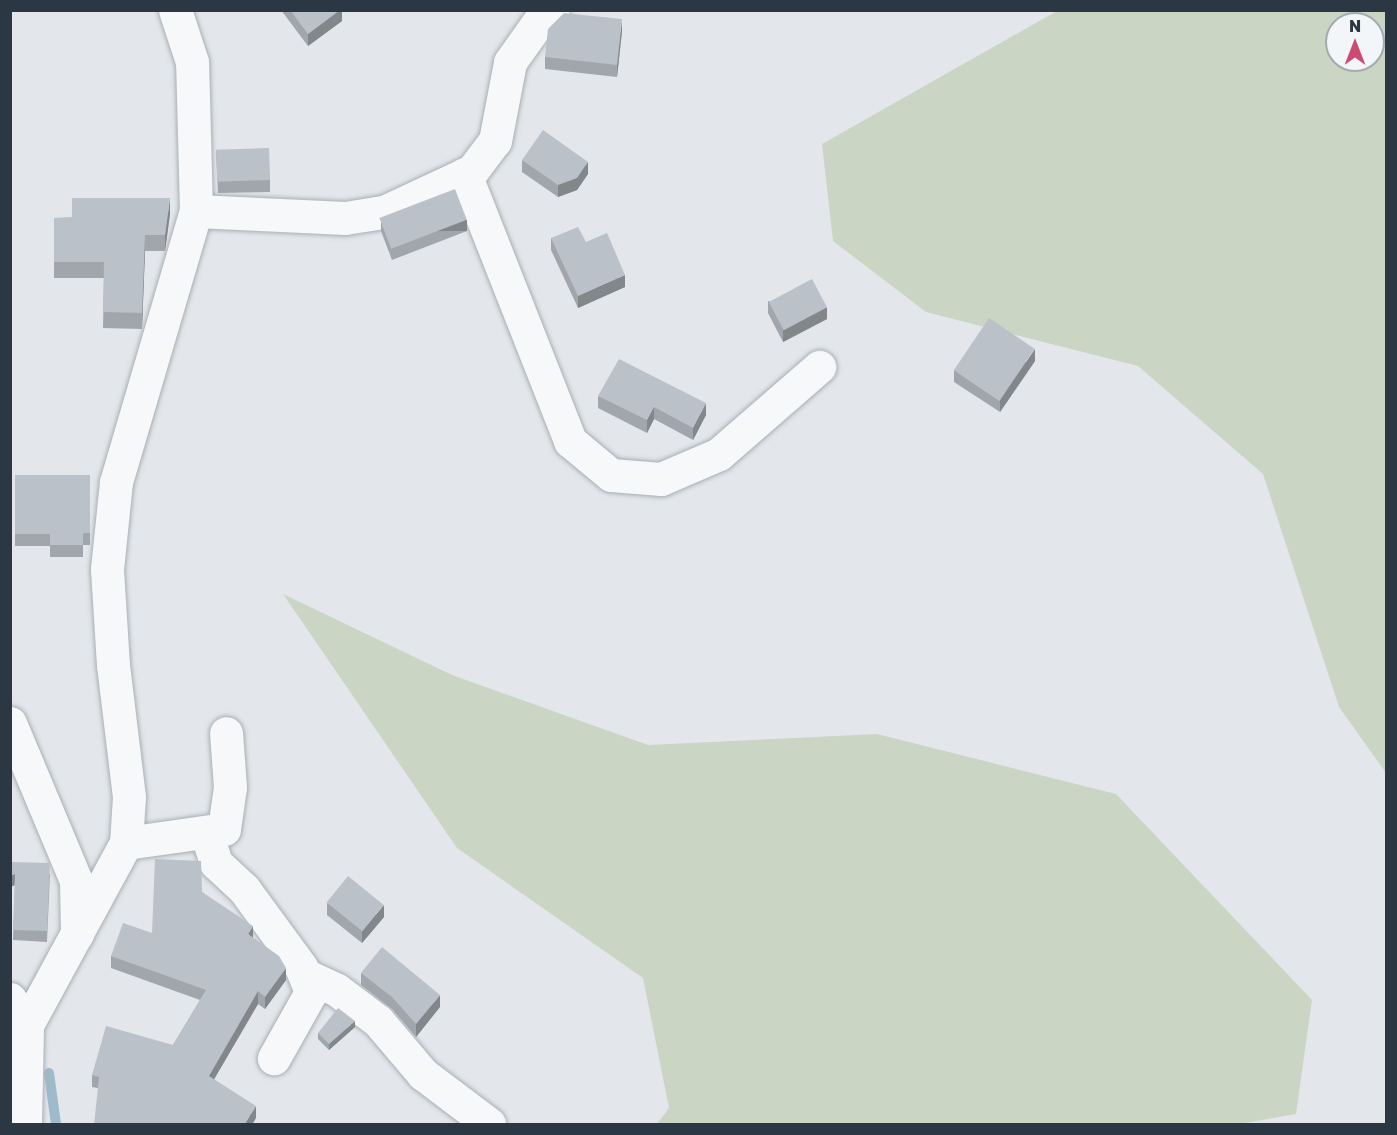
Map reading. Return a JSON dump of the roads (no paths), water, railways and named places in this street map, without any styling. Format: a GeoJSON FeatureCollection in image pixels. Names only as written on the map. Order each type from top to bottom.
{"type":"FeatureCollection","features":[{"type":"Feature","properties":{"kind":"street"},"geometry":{"type":"LineString","coordinates":[[25,1125],[19,1012],[77,936],[126,843],[129,797],[113,665],[107,569],[116,482],[196,211],[192,62],[175,10]]}},
{"type":"Feature","properties":{"kind":"street"},"geometry":{"type":"LineString","coordinates":[[196,211],[345,218],[384,212],[465,174],[495,141],[510,62],[540,20],[554,10]]}},
{"type":"Feature","properties":{"kind":"street"},"geometry":{"type":"LineString","coordinates":[[465,174],[570,441],[611,475],[661,480],[719,454],[819,367]]}},
{"type":"Feature","properties":{"kind":"street"},"geometry":{"type":"LineString","coordinates":[[10,723],[76,881],[77,936]]}},
{"type":"Feature","properties":{"kind":"street"},"geometry":{"type":"LineString","coordinates":[[126,843],[224,829],[230,787],[226,733]]}},
{"type":"Feature","properties":{"kind":"street"},"geometry":{"type":"LineString","coordinates":[[206,832],[216,863],[244,889],[304,975],[311,992],[274,1058]]}},
{"type":"Feature","properties":{"kind":"street"},"geometry":{"type":"LineString","coordinates":[[304,975],[337,990],[378,1021],[423,1074],[489,1125]]}},
{"type":"Feature","properties":{"kind":"waterway"},"geometry":{"type":"LineString","coordinates":[[49,1073],[56,1124]]}}]}
